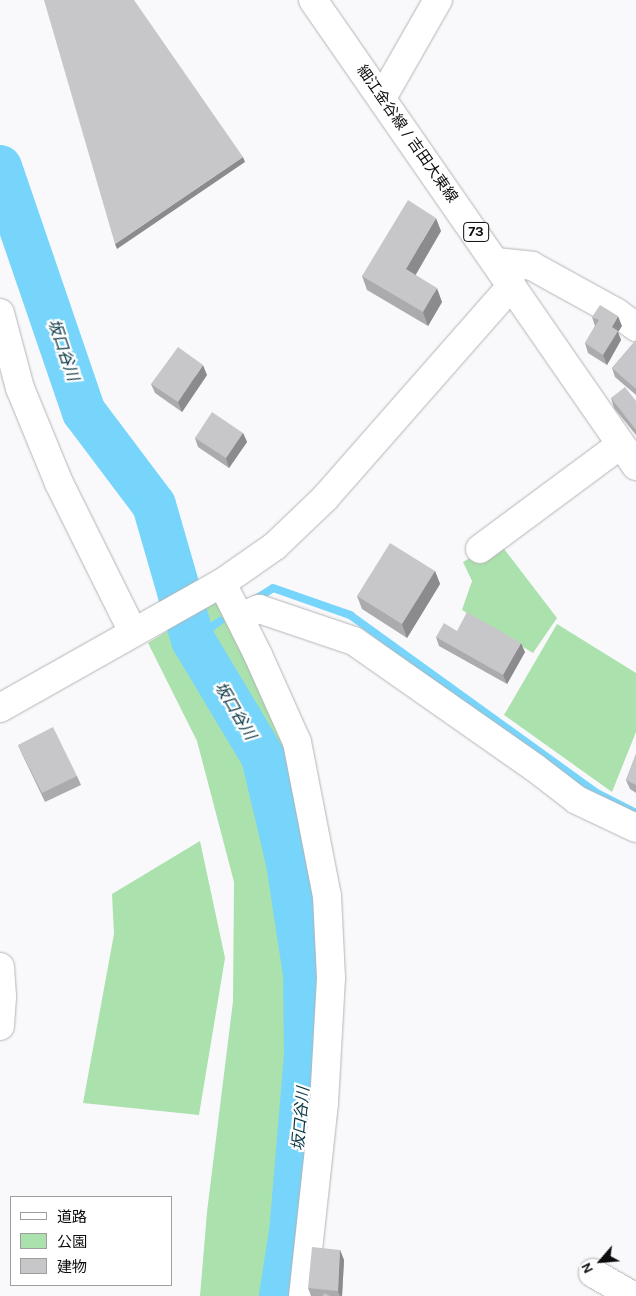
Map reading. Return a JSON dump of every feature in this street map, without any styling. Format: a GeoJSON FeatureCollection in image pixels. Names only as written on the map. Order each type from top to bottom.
{"type":"FeatureCollection","features":[{"type":"Feature","properties":{"kind":"street","name":"細江金谷線 / 吉田大東線"},"geometry":{"type":"LineString","coordinates":[[313,0],[636,466]]}},
{"type":"Feature","properties":{"kind":"street"},"geometry":{"type":"LineString","coordinates":[[382,98],[438,0]]}},
{"type":"Feature","properties":{"kind":"street"},"geometry":{"type":"LineString","coordinates":[[496,262],[532,266],[617,313],[636,327]]}},
{"type":"Feature","properties":{"kind":"street"},"geometry":{"type":"LineString","coordinates":[[0,708],[215,587],[275,546],[325,498],[512,285]]}},
{"type":"Feature","properties":{"kind":"street"},"geometry":{"type":"LineString","coordinates":[[0,313],[20,388],[59,483],[138,629]]}},
{"type":"Feature","properties":{"kind":"street"},"geometry":{"type":"LineString","coordinates":[[480,549],[620,445]]}},
{"type":"Feature","properties":{"kind":"street"},"geometry":{"type":"LineString","coordinates":[[215,587],[240,617],[297,742],[327,896],[331,978],[324,1103],[302,1296]]}},
{"type":"Feature","properties":{"kind":"street"},"geometry":{"type":"LineString","coordinates":[[240,617],[259,608],[354,641],[534,767],[577,800],[636,828]]}},
{"type":"Feature","properties":{"kind":"street"},"geometry":{"type":"LineString","coordinates":[[0,966],[2,997],[0,1026]]}},
{"type":"Feature","properties":{"kind":"street"},"geometry":{"type":"LineString","coordinates":[[593,1273],[633,1296]]}},
{"type":"Feature","properties":{"kind":"green space"},"geometry":{"type":"Polygon","coordinates":[[[498,541],[557,618],[533,653],[462,610],[472,581],[463,562],[498,541]]]}},
{"type":"Feature","properties":{"kind":"green space"},"geometry":{"type":"Polygon","coordinates":[[[226,595],[329,862],[303,1296],[200,1296],[207,1212],[233,1001],[234,882],[197,741],[148,643],[226,595]]]}},
{"type":"Feature","properties":{"kind":"green space"},"geometry":{"type":"Polygon","coordinates":[[[557,624],[636,673],[636,732],[612,792],[504,715],[557,624]]]}},
{"type":"Feature","properties":{"kind":"green space"},"geometry":{"type":"Polygon","coordinates":[[[200,841],[225,958],[199,1115],[83,1103],[114,934],[112,894],[200,841]]]}},
{"type":"Feature","properties":{"kind":"building"},"geometry":{"type":"Polygon","coordinates":[[[44,0],[134,0],[243,157],[115,244],[44,0]]]}},
{"type":"Feature","properties":{"kind":"building"},"geometry":{"type":"Polygon","coordinates":[[[408,200],[436,218],[406,269],[437,288],[423,312],[362,276],[408,200]]]}},
{"type":"Feature","properties":{"kind":"building"},"geometry":{"type":"Polygon","coordinates":[[[600,305],[618,316],[612,327],[618,331],[603,355],[585,343],[599,320],[592,317],[600,305]]]}},
{"type":"Feature","properties":{"kind":"building"},"geometry":{"type":"Polygon","coordinates":[[[636,340],[636,389],[612,368],[636,340]]]}},
{"type":"Feature","properties":{"kind":"building"},"geometry":{"type":"Polygon","coordinates":[[[178,347],[203,365],[178,402],[151,384],[178,347]]]}},
{"type":"Feature","properties":{"kind":"building"},"geometry":{"type":"Polygon","coordinates":[[[625,387],[636,401],[636,430],[611,398],[625,387]]]}},
{"type":"Feature","properties":{"kind":"building"},"geometry":{"type":"Polygon","coordinates":[[[212,412],[243,433],[226,458],[195,438],[212,412]]]}},
{"type":"Feature","properties":{"kind":"building"},"geometry":{"type":"Polygon","coordinates":[[[390,543],[435,571],[402,624],[357,596],[390,543]]]}},
{"type":"Feature","properties":{"kind":"building"},"geometry":{"type":"Polygon","coordinates":[[[467,612],[521,643],[503,675],[436,637],[444,623],[457,631],[467,612]]]}},
{"type":"Feature","properties":{"kind":"building"},"geometry":{"type":"Polygon","coordinates":[[[53,727],[77,776],[42,793],[18,745],[53,727]]]}},
{"type":"Feature","properties":{"kind":"building"},"geometry":{"type":"Polygon","coordinates":[[[636,754],[636,785],[626,780],[636,754]]]}},
{"type":"Feature","properties":{"kind":"building"},"geometry":{"type":"Polygon","coordinates":[[[312,1247],[340,1250],[338,1291],[308,1288],[312,1247]]]}},
{"type":"Feature","properties":{"kind":"waterway","name":"坂口谷川"},"geometry":{"type":"LineString","coordinates":[[0,167],[84,412],[154,505],[193,640],[263,757],[288,863],[305,974],[306,1055],[291,1232],[281,1296]]}},
{"type":"Feature","properties":{"kind":"waterway"},"geometry":{"type":"LineString","coordinates":[[254,600],[273,588],[350,615],[595,792],[636,813]]}},
{"type":"Feature","properties":{"kind":"waterway"},"geometry":{"type":"LineString","coordinates":[[193,640],[220,621]]}}]}
